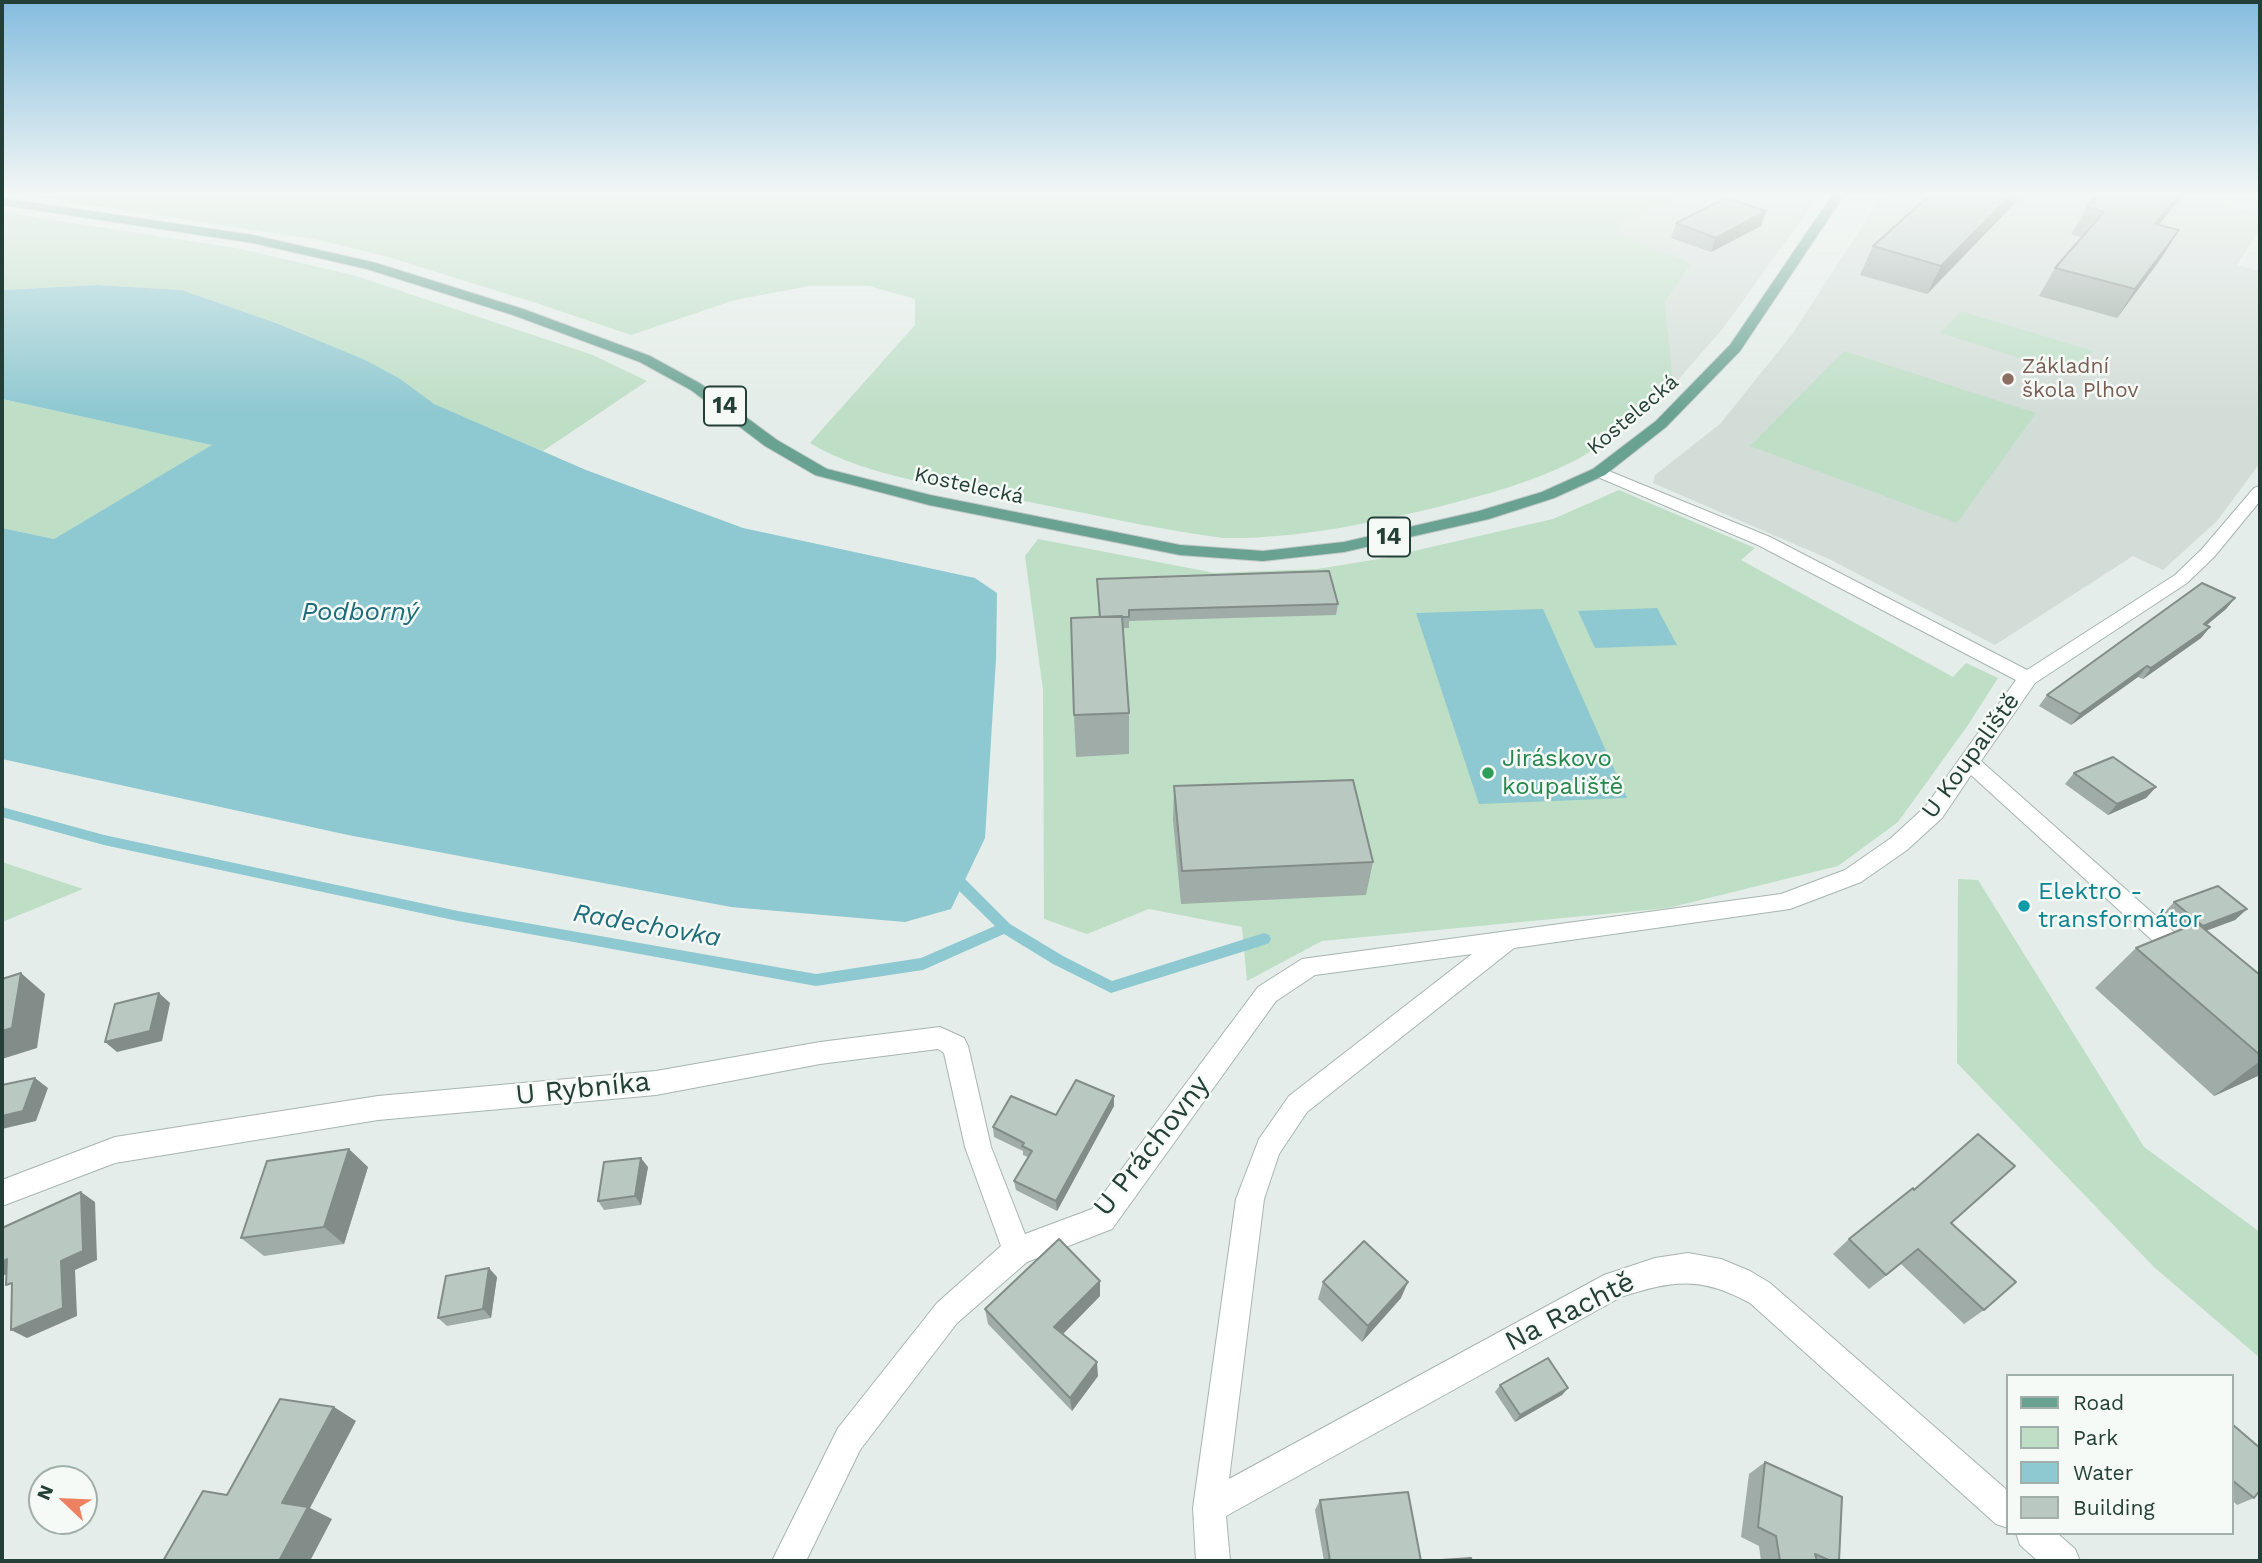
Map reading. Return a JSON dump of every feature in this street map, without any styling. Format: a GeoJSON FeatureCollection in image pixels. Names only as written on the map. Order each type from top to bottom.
{"type":"FeatureCollection","features":[{"type":"Feature","properties":{"kind":"main road","name":"Kostelecká"},"geometry":{"type":"LineString","coordinates":[[374,267],[518,312],[645,359],[696,387],[771,443],[821,472],[929,500],[1180,550],[1263,556],[1344,547],[1496,511],[1548,495],[1599,472],[1661,424],[1697,390],[1735,348],[1790,267]]}},
{"type":"Feature","properties":{"kind":"street"},"geometry":{"type":"LineString","coordinates":[[1599,472],[1764,541],[1975,653],[2028,678]]}},
{"type":"Feature","properties":{"kind":"street","name":"U Koupaliště"},"geometry":{"type":"LineString","coordinates":[[1507,940],[1782,903],[1853,876],[1899,844],[1934,812],[2028,678],[2181,579],[2208,553],[2260,491]]}},
{"type":"Feature","properties":{"kind":"street"},"geometry":{"type":"LineString","coordinates":[[1969,762],[2201,970]]}},
{"type":"Feature","properties":{"kind":"street"},"geometry":{"type":"LineString","coordinates":[[1213,1561],[1209,1508],[1250,1199],[1268,1148],[1298,1104],[1507,940]]}},
{"type":"Feature","properties":{"kind":"street","name":"U Práchovny"},"geometry":{"type":"LineString","coordinates":[[789,1561],[849,1439],[947,1313],[1017,1251],[1102,1219],[1267,994],[1310,966],[1507,940]]}},
{"type":"Feature","properties":{"kind":"street","name":"U Rybníka"},"geometry":{"type":"LineString","coordinates":[[2,1193],[115,1150],[377,1108],[656,1083],[820,1053],[940,1038],[955,1046],[978,1147],[1017,1251]]}},
{"type":"Feature","properties":{"kind":"street","name":"Na Rachtě"},"geometry":{"type":"LineString","coordinates":[[1209,1508],[1614,1285],[1660,1269],[1705,1268],[1731,1275],[1760,1293],[2007,1511]]}},
{"type":"Feature","properties":{"kind":"street"},"geometry":{"type":"LineString","coordinates":[[2034,1535],[2063,1561]]}},
{"type":"Feature","properties":{"kind":"shaded area"},"geometry":{"type":"Polygon","coordinates":[[[1688,267],[1767,267],[1724,327],[1672,387],[1665,302],[1688,267]]]}},
{"type":"Feature","properties":{"kind":"shaded area","name":"Základní škola Plhov"},"geometry":{"type":"Polygon","coordinates":[[[1836,267],[2244,267],[2260,271],[2260,463],[2217,521],[2163,570],[2133,556],[1995,645],[1829,559],[1653,483],[1655,475],[1720,424],[1793,333],[1836,267]]]}},
{"type":"Feature","properties":{"kind":"green space"},"geometry":{"type":"Polygon","coordinates":[[[2,267],[318,267],[353,275],[593,355],[647,381],[543,451],[433,404],[399,378],[362,359],[276,323],[182,290],[97,285],[2,290],[2,267]]]}},
{"type":"Feature","properties":{"kind":"green space"},"geometry":{"type":"Polygon","coordinates":[[[420,267],[1689,267],[1665,302],[1673,382],[1599,446],[1558,469],[1473,498],[1358,525],[1250,538],[1223,538],[1146,525],[911,480],[858,465],[810,443],[915,325],[915,299],[869,286],[809,286],[735,300],[631,335],[420,267]]]}},
{"type":"Feature","properties":{"kind":"green space"},"geometry":{"type":"Polygon","coordinates":[[[1961,311],[2093,351],[2074,375],[1940,333],[1961,311]]]}},
{"type":"Feature","properties":{"kind":"green space"},"geometry":{"type":"Polygon","coordinates":[[[1844,351],[2036,413],[1957,523],[1750,446],[1844,351]]]}},
{"type":"Feature","properties":{"kind":"green space"},"geometry":{"type":"Polygon","coordinates":[[[2,399],[213,445],[54,539],[2,528],[2,399]]]}},
{"type":"Feature","properties":{"kind":"green space","name":"Jiráskovo koupaliště"},"geometry":{"type":"Polygon","coordinates":[[[1619,490],[1755,548],[1741,560],[1953,677],[1966,663],[1998,678],[1968,725],[1898,822],[1838,866],[1668,908],[1322,941],[1247,981],[1242,927],[1149,909],[1087,934],[1044,919],[1043,690],[1025,556],[1038,539],[1215,573],[1317,569],[1379,559],[1553,519],[1619,490]]]}},
{"type":"Feature","properties":{"kind":"green space"},"geometry":{"type":"Polygon","coordinates":[[[2,862],[83,889],[2,922],[2,862]]]}},
{"type":"Feature","properties":{"kind":"green space"},"geometry":{"type":"Polygon","coordinates":[[[1958,879],[1978,880],[2144,1147],[2260,1232],[2260,1358],[2154,1267],[1957,1063],[1958,879]]]}},
{"type":"Feature","properties":{"kind":"water","name":"Podborný"},"geometry":{"type":"Polygon","coordinates":[[[97,285],[182,290],[276,323],[363,359],[399,378],[434,404],[586,470],[743,528],[975,578],[997,593],[996,659],[985,838],[951,909],[905,922],[731,907],[348,835],[2,759],[2,528],[54,539],[212,445],[2,399],[2,290],[97,285]]]}},
{"type":"Feature","properties":{"kind":"water"},"geometry":{"type":"Polygon","coordinates":[[[1657,608],[1677,645],[1595,648],[1578,611],[1657,608]]]}},
{"type":"Feature","properties":{"kind":"water"},"geometry":{"type":"Polygon","coordinates":[[[1543,609],[1627,798],[1479,804],[1416,613],[1543,609]]]}},
{"type":"Feature","properties":{"kind":"building"},"geometry":{"type":"Polygon","coordinates":[[[2056,267],[2151,267],[2135,289],[2056,267]]]}},
{"type":"Feature","properties":{"kind":"building"},"geometry":{"type":"Polygon","coordinates":[[[1329,571],[1338,604],[1129,610],[1129,617],[1100,617],[1097,579],[1329,571]]]}},
{"type":"Feature","properties":{"kind":"building"},"geometry":{"type":"Polygon","coordinates":[[[2202,583],[2235,598],[2204,624],[2210,627],[2151,668],[2147,666],[2080,714],[2047,695],[2202,583]]]}},
{"type":"Feature","properties":{"kind":"building"},"geometry":{"type":"Polygon","coordinates":[[[1122,616],[1129,713],[1074,715],[1071,618],[1122,616]]]}},
{"type":"Feature","properties":{"kind":"building"},"geometry":{"type":"Polygon","coordinates":[[[2113,757],[2156,787],[2117,804],[2074,773],[2113,757]]]}},
{"type":"Feature","properties":{"kind":"building"},"geometry":{"type":"Polygon","coordinates":[[[1353,780],[1373,862],[1182,871],[1174,786],[1353,780]]]}},
{"type":"Feature","properties":{"kind":"building"},"geometry":{"type":"Polygon","coordinates":[[[2218,886],[2247,909],[2203,926],[2174,902],[2218,886]]]}},
{"type":"Feature","properties":{"kind":"building"},"geometry":{"type":"Polygon","coordinates":[[[2197,923],[2260,975],[2260,1055],[2136,948],[2197,923]]]}},
{"type":"Feature","properties":{"kind":"building"},"geometry":{"type":"Polygon","coordinates":[[[21,973],[12,1028],[2,1031],[2,979],[21,973]]]}},
{"type":"Feature","properties":{"kind":"building"},"geometry":{"type":"Polygon","coordinates":[[[159,993],[150,1031],[105,1042],[115,1004],[159,993]]]}},
{"type":"Feature","properties":{"kind":"building"},"geometry":{"type":"Polygon","coordinates":[[[35,1078],[23,1111],[2,1116],[2,1085],[35,1078]]]}},
{"type":"Feature","properties":{"kind":"building"},"geometry":{"type":"Polygon","coordinates":[[[1076,1080],[1114,1096],[1056,1201],[1014,1181],[1032,1151],[1022,1146],[1024,1143],[993,1127],[1011,1096],[1056,1115],[1076,1080]]]}},
{"type":"Feature","properties":{"kind":"building"},"geometry":{"type":"Polygon","coordinates":[[[1978,1134],[2015,1166],[1951,1223],[2016,1282],[1984,1310],[1918,1249],[1886,1275],[1849,1239],[1913,1188],[1914,1190],[1978,1134]]]}},
{"type":"Feature","properties":{"kind":"building"},"geometry":{"type":"Polygon","coordinates":[[[349,1149],[324,1227],[241,1238],[267,1161],[349,1149]]]}},
{"type":"Feature","properties":{"kind":"building"},"geometry":{"type":"Polygon","coordinates":[[[641,1158],[635,1196],[598,1201],[604,1162],[641,1158]]]}},
{"type":"Feature","properties":{"kind":"building"},"geometry":{"type":"Polygon","coordinates":[[[81,1192],[83,1251],[61,1261],[63,1308],[11,1330],[12,1283],[6,1285],[7,1259],[2,1262],[2,1228],[81,1192]]]}},
{"type":"Feature","properties":{"kind":"building"},"geometry":{"type":"Polygon","coordinates":[[[1059,1239],[1100,1281],[1054,1327],[1097,1362],[1070,1398],[985,1309],[1059,1239]]]}},
{"type":"Feature","properties":{"kind":"building"},"geometry":{"type":"Polygon","coordinates":[[[1364,1241],[1408,1282],[1368,1326],[1323,1282],[1364,1241]]]}},
{"type":"Feature","properties":{"kind":"building"},"geometry":{"type":"Polygon","coordinates":[[[489,1268],[483,1309],[438,1318],[446,1276],[489,1268]]]}},
{"type":"Feature","properties":{"kind":"building"},"geometry":{"type":"Polygon","coordinates":[[[1548,1358],[1568,1388],[1520,1415],[1500,1385],[1548,1358]]]}},
{"type":"Feature","properties":{"kind":"building"},"geometry":{"type":"Polygon","coordinates":[[[280,1399],[334,1407],[282,1503],[308,1507],[279,1561],[163,1561],[203,1491],[227,1495],[280,1399]]]}},
{"type":"Feature","properties":{"kind":"building"},"geometry":{"type":"Polygon","coordinates":[[[2234,1426],[2260,1448],[2260,1490],[2254,1498],[2234,1482],[2234,1426]]]}},
{"type":"Feature","properties":{"kind":"building"},"geometry":{"type":"Polygon","coordinates":[[[1765,1462],[1842,1497],[1839,1561],[1831,1561],[1815,1554],[1817,1561],[1780,1561],[1776,1536],[1758,1527],[1765,1462]]]}},
{"type":"Feature","properties":{"kind":"building"},"geometry":{"type":"Polygon","coordinates":[[[1408,1492],[1421,1561],[1330,1561],[1320,1500],[1408,1492]]]}},
{"type":"Feature","properties":{"kind":"building"},"geometry":{"type":"Polygon","coordinates":[[[1471,1558],[1472,1561],[1427,1561],[1471,1558]]]}},
{"type":"Feature","properties":{"kind":"waterway","name":"Radechovka"},"geometry":{"type":"LineString","coordinates":[[2,812],[104,840],[458,916],[816,980],[923,964],[1005,928]]}},
{"type":"Feature","properties":{"kind":"waterway"},"geometry":{"type":"LineString","coordinates":[[952,875],[1005,928]]}},
{"type":"Feature","properties":{"kind":"waterway","name":"Radechovka"},"geometry":{"type":"LineString","coordinates":[[1005,928],[1058,960],[1111,987],[1264,939]]}},
{"type":"Feature","properties":{"kind":"place","name":"Základní škola Plhov"},"geometry":{"type":"Point","coordinates":[2008,379]}},
{"type":"Feature","properties":{"kind":"place","name":"Jiráskovo koupaliště"},"geometry":{"type":"Point","coordinates":[1488,773]}},
{"type":"Feature","properties":{"kind":"place","name":"Elektro - transformátor"},"geometry":{"type":"Point","coordinates":[2024,906]}}]}
